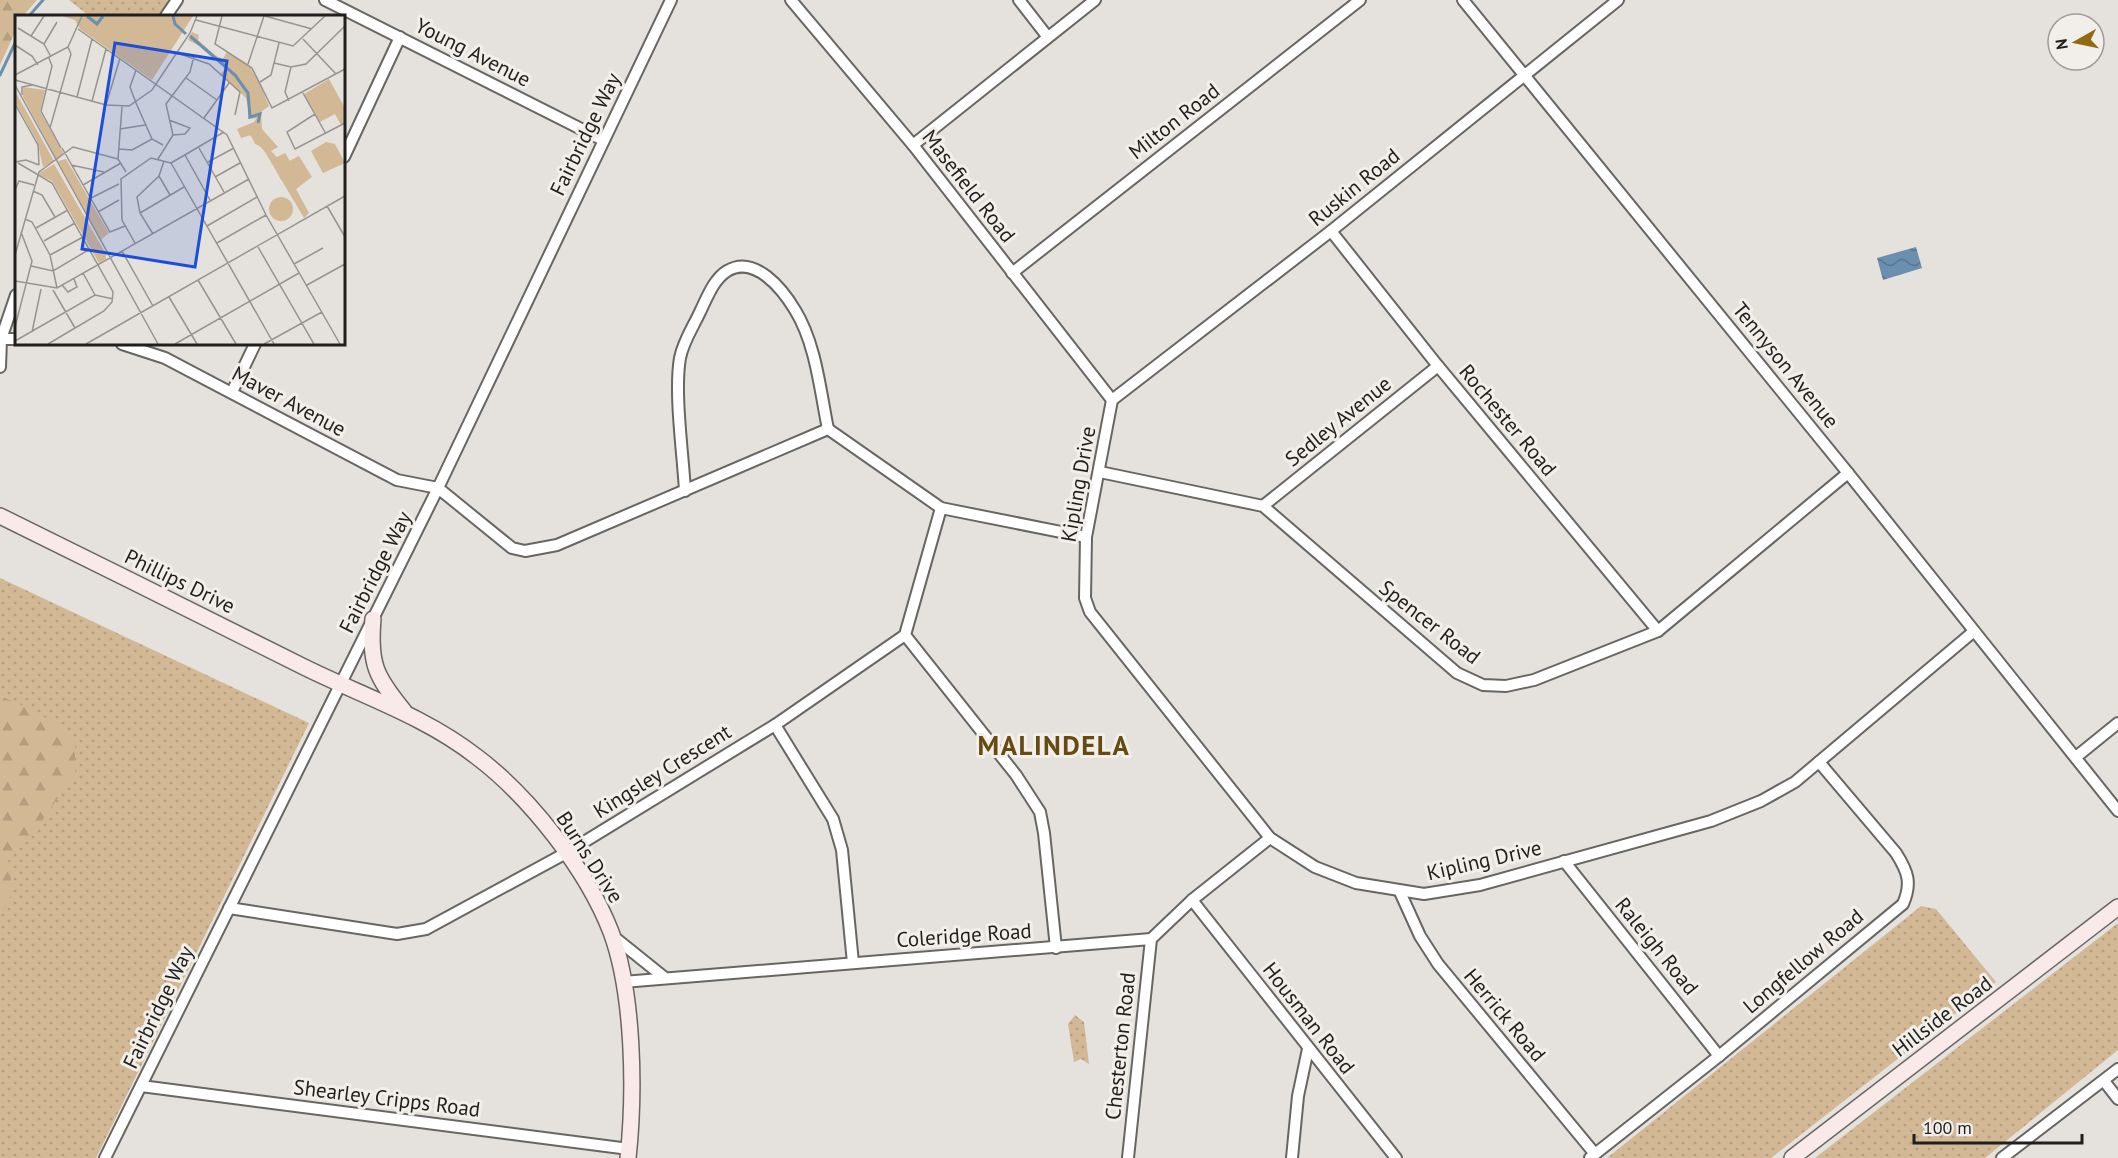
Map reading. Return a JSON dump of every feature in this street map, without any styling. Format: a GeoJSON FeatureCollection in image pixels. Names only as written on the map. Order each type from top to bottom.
{"type":"FeatureCollection","features":[{"type":"Feature","properties":{"kind":"main road","name":"Phillips Drive"},"geometry":{"type":"LineString","coordinates":[[0,516],[340,685]]}},
{"type":"Feature","properties":{"kind":"main road"},"geometry":{"type":"LineString","coordinates":[[373,619],[370,646],[375,672],[405,713]]}},
{"type":"Feature","properties":{"kind":"main road","name":"Burns Drive"},"geometry":{"type":"LineString","coordinates":[[340,685],[405,713],[476,756],[513,788],[566,853],[602,912],[612,934],[623,982],[631,1073],[628,1153]]}},
{"type":"Feature","properties":{"kind":"main road","name":"Hillside Road"},"geometry":{"type":"LineString","coordinates":[[1792,1158],[2118,908]]}},
{"type":"Feature","properties":{"kind":"street"},"geometry":{"type":"LineString","coordinates":[[167,15],[177,0]]}},
{"type":"Feature","properties":{"kind":"street","name":"Young Avenue"},"geometry":{"type":"LineString","coordinates":[[325,0],[603,140]]}},
{"type":"Feature","properties":{"kind":"street","name":"Fairbridge Way"},"geometry":{"type":"LineString","coordinates":[[105,1158],[438,488],[671,0]]}},
{"type":"Feature","properties":{"kind":"street","name":"Masefield Road"},"geometry":{"type":"LineString","coordinates":[[791,0],[913,145],[1112,400]]}},
{"type":"Feature","properties":{"kind":"street"},"geometry":{"type":"LineString","coordinates":[[1019,0],[1047,36]]}},
{"type":"Feature","properties":{"kind":"street"},"geometry":{"type":"LineString","coordinates":[[913,145],[1095,0]]}},
{"type":"Feature","properties":{"kind":"street","name":"Milton Road"},"geometry":{"type":"LineString","coordinates":[[1012,273],[1360,0]]}},
{"type":"Feature","properties":{"kind":"street","name":"Tennyson Avenue"},"geometry":{"type":"LineString","coordinates":[[1463,0],[1848,473],[2118,811]]}},
{"type":"Feature","properties":{"kind":"street","name":"Ruskin Road"},"geometry":{"type":"LineString","coordinates":[[1112,400],[1331,231],[1618,0]]}},
{"type":"Feature","properties":{"kind":"street"},"geometry":{"type":"LineString","coordinates":[[345,155],[400,38]]}},
{"type":"Feature","properties":{"kind":"street","name":"Rochester Road"},"geometry":{"type":"LineString","coordinates":[[1331,231],[1438,366],[1658,631]]}},
{"type":"Feature","properties":{"kind":"street"},"geometry":{"type":"LineString","coordinates":[[686,491],[679,382],[680,358],[688,335],[715,282],[728,270],[740,267],[757,270],[772,280],[796,311],[809,340],[828,429],[941,508],[1086,537]]}},
{"type":"Feature","properties":{"kind":"street"},"geometry":{"type":"LineString","coordinates":[[0,367],[1,339],[15,298]]}},
{"type":"Feature","properties":{"kind":"street","name":"Maver Avenue"},"geometry":{"type":"LineString","coordinates":[[125,345],[165,358],[397,480],[438,488]]}},
{"type":"Feature","properties":{"kind":"street"},"geometry":{"type":"LineString","coordinates":[[232,392],[255,345]]}},
{"type":"Feature","properties":{"kind":"street","name":"Sedley Avenue"},"geometry":{"type":"LineString","coordinates":[[1263,506],[1438,366]]}},
{"type":"Feature","properties":{"kind":"street","name":"Kipling Drive"},"geometry":{"type":"LineString","coordinates":[[1112,400],[1086,537],[1085,598],[1094,620],[1270,838],[1315,867],[1356,883],[1400,892],[1424,894],[1446,892],[1480,885],[1711,821],[1761,801],[1795,782],[1973,632]]}},
{"type":"Feature","properties":{"kind":"street"},"geometry":{"type":"LineString","coordinates":[[438,488],[512,548],[525,551],[557,545],[828,429]]}},
{"type":"Feature","properties":{"kind":"street","name":"Spencer Road"},"geometry":{"type":"LineString","coordinates":[[1100,472],[1263,506],[1457,673],[1483,685],[1506,686],[1534,680],[1658,631],[1848,473]]}},
{"type":"Feature","properties":{"kind":"street"},"geometry":{"type":"LineString","coordinates":[[941,508],[905,635],[1016,775],[1040,812],[1056,948]]}},
{"type":"Feature","properties":{"kind":"street","name":"Kingsley Crescent"},"geometry":{"type":"LineString","coordinates":[[229,908],[397,934],[426,929],[566,853],[775,725],[905,635]]}},
{"type":"Feature","properties":{"kind":"street"},"geometry":{"type":"LineString","coordinates":[[2076,757],[2118,723]]}},
{"type":"Feature","properties":{"kind":"street"},"geometry":{"type":"LineString","coordinates":[[775,725],[833,819],[842,850],[853,963]]}},
{"type":"Feature","properties":{"kind":"street","name":"Longfellow Road"},"geometry":{"type":"LineString","coordinates":[[1592,1156],[1719,1056],[1903,904],[1910,888],[1907,870],[1896,853],[1819,762]]}},
{"type":"Feature","properties":{"kind":"street"},"geometry":{"type":"LineString","coordinates":[[1151,939],[1192,900],[1270,838]]}},
{"type":"Feature","properties":{"kind":"street","name":"Raleigh Road"},"geometry":{"type":"LineString","coordinates":[[1564,861],[1719,1056]]}},
{"type":"Feature","properties":{"kind":"street","name":"Herrick Road"},"geometry":{"type":"LineString","coordinates":[[1400,892],[1420,936],[1438,964],[1592,1156]]}},
{"type":"Feature","properties":{"kind":"street","name":"Housman Road"},"geometry":{"type":"LineString","coordinates":[[1192,900],[1396,1158]]}},
{"type":"Feature","properties":{"kind":"street"},"geometry":{"type":"LineString","coordinates":[[612,934],[665,978]]}},
{"type":"Feature","properties":{"kind":"street","name":"Coleridge Road"},"geometry":{"type":"LineString","coordinates":[[623,982],[1151,939]]}},
{"type":"Feature","properties":{"kind":"street","name":"Chesterton Road"},"geometry":{"type":"LineString","coordinates":[[1128,1158],[1151,939]]}},
{"type":"Feature","properties":{"kind":"street"},"geometry":{"type":"LineString","coordinates":[[1292,1158],[1298,1096],[1308,1049]]}},
{"type":"Feature","properties":{"kind":"street"},"geometry":{"type":"LineString","coordinates":[[2002,1158],[2118,1069]]}},
{"type":"Feature","properties":{"kind":"street"},"geometry":{"type":"LineString","coordinates":[[2104,1081],[2118,1099]]}},
{"type":"Feature","properties":{"kind":"street","name":"Shearley Cripps Road"},"geometry":{"type":"LineString","coordinates":[[141,1086],[628,1153]]}},
{"type":"Feature","properties":{"kind":"green space"},"geometry":{"type":"Polygon","coordinates":[[[0,0],[37,0],[24,15],[15,15],[15,32],[0,65],[0,0]]]}},
{"type":"Feature","properties":{"kind":"green space"},"geometry":{"type":"Polygon","coordinates":[[[69,0],[173,0],[163,15],[88,15],[69,0]]]}},
{"type":"Feature","properties":{"kind":"green space"},"geometry":{"type":"Polygon","coordinates":[[[0,578],[309,723],[96,1158],[0,1158],[0,578]]]}},
{"type":"Feature","properties":{"kind":"green space"},"geometry":{"type":"Polygon","coordinates":[[[0,696],[39,714],[58,725],[75,739],[75,772],[45,817],[8,861],[13,891],[0,915],[0,696]]]}},
{"type":"Feature","properties":{"kind":"green space"},"geometry":{"type":"Polygon","coordinates":[[[1921,906],[1936,909],[1996,982],[1771,1158],[1607,1158],[1921,906]]]}},
{"type":"Feature","properties":{"kind":"green space"},"geometry":{"type":"Polygon","coordinates":[[[2118,923],[2118,1050],[1985,1158],[1815,1158],[2118,923]]]}},
{"type":"Feature","properties":{"kind":"green space"},"geometry":{"type":"Polygon","coordinates":[[[1075,1015],[1084,1022],[1089,1064],[1081,1059],[1074,1062],[1068,1024],[1075,1015]]]}},
{"type":"Feature","properties":{"kind":"water"},"geometry":{"type":"Polygon","coordinates":[[[1916,247],[1922,268],[1883,280],[1877,258],[1916,247]]]}},
{"type":"Feature","properties":{"kind":"waterway"},"geometry":{"type":"LineString","coordinates":[[30,15],[43,0]]}},
{"type":"Feature","properties":{"kind":"waterway"},"geometry":{"type":"LineString","coordinates":[[0,75],[15,43]]}},
{"type":"Feature","properties":{"kind":"district","name":"MALINDELA"},"geometry":{"type":"Point","coordinates":[1054,745]}}]}
